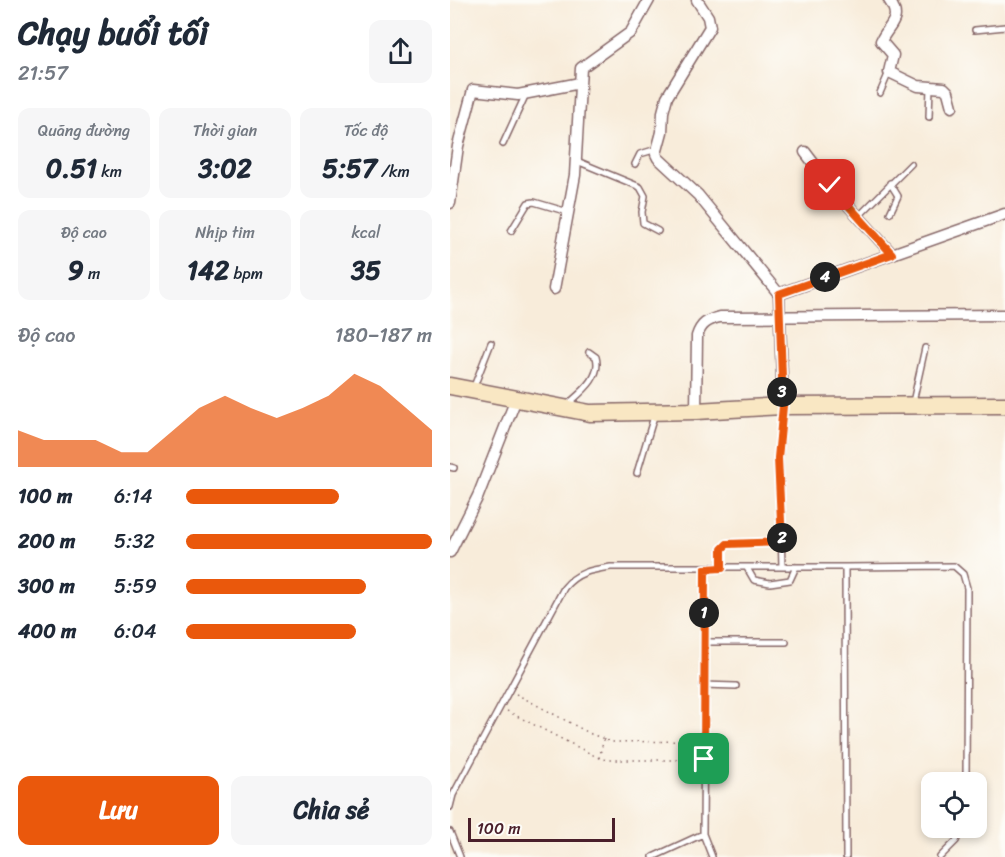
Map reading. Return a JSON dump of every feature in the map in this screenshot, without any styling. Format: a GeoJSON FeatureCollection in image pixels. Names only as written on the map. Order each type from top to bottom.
{"type":"FeatureCollection","features":[{"type":"Feature","properties":{"kind":"main road"},"geometry":{"type":"LineString","coordinates":[[450,386],[590,413],[696,411],[783,406],[1005,405]]}},
{"type":"Feature","properties":{"kind":"street"},"geometry":{"type":"LineString","coordinates":[[554,289],[577,161],[580,74],[585,64],[631,32],[649,0]]}},
{"type":"Feature","properties":{"kind":"street"},"geometry":{"type":"LineString","coordinates":[[697,0],[708,17],[710,27],[667,98],[656,154],[698,195],[779,294],[783,406]]}},
{"type":"Feature","properties":{"kind":"street"},"geometry":{"type":"LineString","coordinates":[[889,0],[896,17],[894,24],[881,41],[893,55],[889,72],[918,86],[945,88],[952,107]]}},
{"type":"Feature","properties":{"kind":"street"},"geometry":{"type":"LineString","coordinates":[[450,203],[458,146],[471,92],[474,89],[518,95],[580,83]]}},
{"type":"Feature","properties":{"kind":"street"},"geometry":{"type":"LineString","coordinates":[[805,152],[830,185],[892,254]]}},
{"type":"Feature","properties":{"kind":"street"},"geometry":{"type":"LineString","coordinates":[[779,294],[1005,214]]}},
{"type":"Feature","properties":{"kind":"street"},"geometry":{"type":"LineString","coordinates":[[696,411],[697,336],[705,322],[720,317],[1005,315]]}},
{"type":"Feature","properties":{"kind":"street"},"geometry":{"type":"LineString","coordinates":[[450,552],[478,496],[516,399]]}},
{"type":"Feature","properties":{"kind":"lane"},"geometry":{"type":"LineString","coordinates":[[975,30],[1005,27]]}},
{"type":"Feature","properties":{"kind":"lane"},"geometry":{"type":"LineString","coordinates":[[880,93],[889,72]]}},
{"type":"Feature","properties":{"kind":"lane"},"geometry":{"type":"LineString","coordinates":[[929,117],[930,87]]}},
{"type":"Feature","properties":{"kind":"lane"},"geometry":{"type":"LineString","coordinates":[[503,144],[526,94]]}},
{"type":"Feature","properties":{"kind":"lane"},"geometry":{"type":"LineString","coordinates":[[634,164],[640,154],[657,148]]}},
{"type":"Feature","properties":{"kind":"lane"},"geometry":{"type":"LineString","coordinates":[[577,161],[640,187],[645,196],[642,212],[643,223],[658,231]]}},
{"type":"Feature","properties":{"kind":"lane"},"geometry":{"type":"LineString","coordinates":[[858,217],[911,164]]}},
{"type":"Feature","properties":{"kind":"lane"},"geometry":{"type":"LineString","coordinates":[[890,183],[898,196],[890,213]]}},
{"type":"Feature","properties":{"kind":"lane"},"geometry":{"type":"LineString","coordinates":[[511,231],[528,203],[534,202],[568,212]]}},
{"type":"Feature","properties":{"kind":"lane"},"geometry":{"type":"LineString","coordinates":[[473,390],[491,343]]}},
{"type":"Feature","properties":{"kind":"lane"},"geometry":{"type":"LineString","coordinates":[[912,406],[925,348]]}},
{"type":"Feature","properties":{"kind":"lane"},"geometry":{"type":"LineString","coordinates":[[563,408],[589,385],[597,369],[596,357],[589,352]]}},
{"type":"Feature","properties":{"kind":"lane"},"geometry":{"type":"LineString","coordinates":[[782,567],[778,458],[783,406]]}},
{"type":"Feature","properties":{"kind":"lane"},"geometry":{"type":"LineString","coordinates":[[637,473],[655,412]]}},
{"type":"Feature","properties":{"kind":"lane"},"geometry":{"type":"LineString","coordinates":[[450,805],[453,795],[564,588],[577,575],[590,570],[611,567],[705,569],[954,566],[963,574],[967,588],[966,772]]}},
{"type":"Feature","properties":{"kind":"lane"},"geometry":{"type":"LineString","coordinates":[[747,568],[754,580],[770,583],[790,580],[796,567]]}},
{"type":"Feature","properties":{"kind":"lane"},"geometry":{"type":"LineString","coordinates":[[845,567],[846,857]]}},
{"type":"Feature","properties":{"kind":"lane"},"geometry":{"type":"LineString","coordinates":[[705,569],[703,834],[712,857]]}},
{"type":"Feature","properties":{"kind":"lane"},"geometry":{"type":"LineString","coordinates":[[704,642],[786,642]]}},
{"type":"Feature","properties":{"kind":"lane"},"geometry":{"type":"LineString","coordinates":[[703,686],[736,686]]}},
{"type":"Feature","properties":{"kind":"lane"},"geometry":{"type":"LineString","coordinates":[[450,832],[460,857]]}},
{"type":"Feature","properties":{"kind":"lane"},"geometry":{"type":"LineString","coordinates":[[653,857],[703,834]]}},
{"type":"Feature","properties":{"kind":"lane"},"geometry":{"type":"LineString","coordinates":[[940,857],[957,838]]}},
{"type":"Feature","properties":{"kind":"path"},"geometry":{"type":"LineString","coordinates":[[722,568],[722,549],[727,544],[782,542]]}},
{"type":"Feature","properties":{"kind":"path"},"geometry":{"type":"LineString","coordinates":[[510,691],[604,740],[612,742],[703,742]]}},
{"type":"Feature","properties":{"kind":"path"},"geometry":{"type":"LineString","coordinates":[[501,708],[579,750],[599,758],[618,760],[704,759]]}},
{"type":"Feature","properties":{"kind":"path"},"geometry":{"type":"LineString","coordinates":[[599,758],[604,740]]}},
{"type":"Feature","properties":{"kind":"route"},"geometry":{"type":"LineString","coordinates":[[704,759],[705,569],[722,568],[722,549],[727,544],[782,542],[778,458],[783,406],[779,294],[892,254],[830,185]]}}]}
